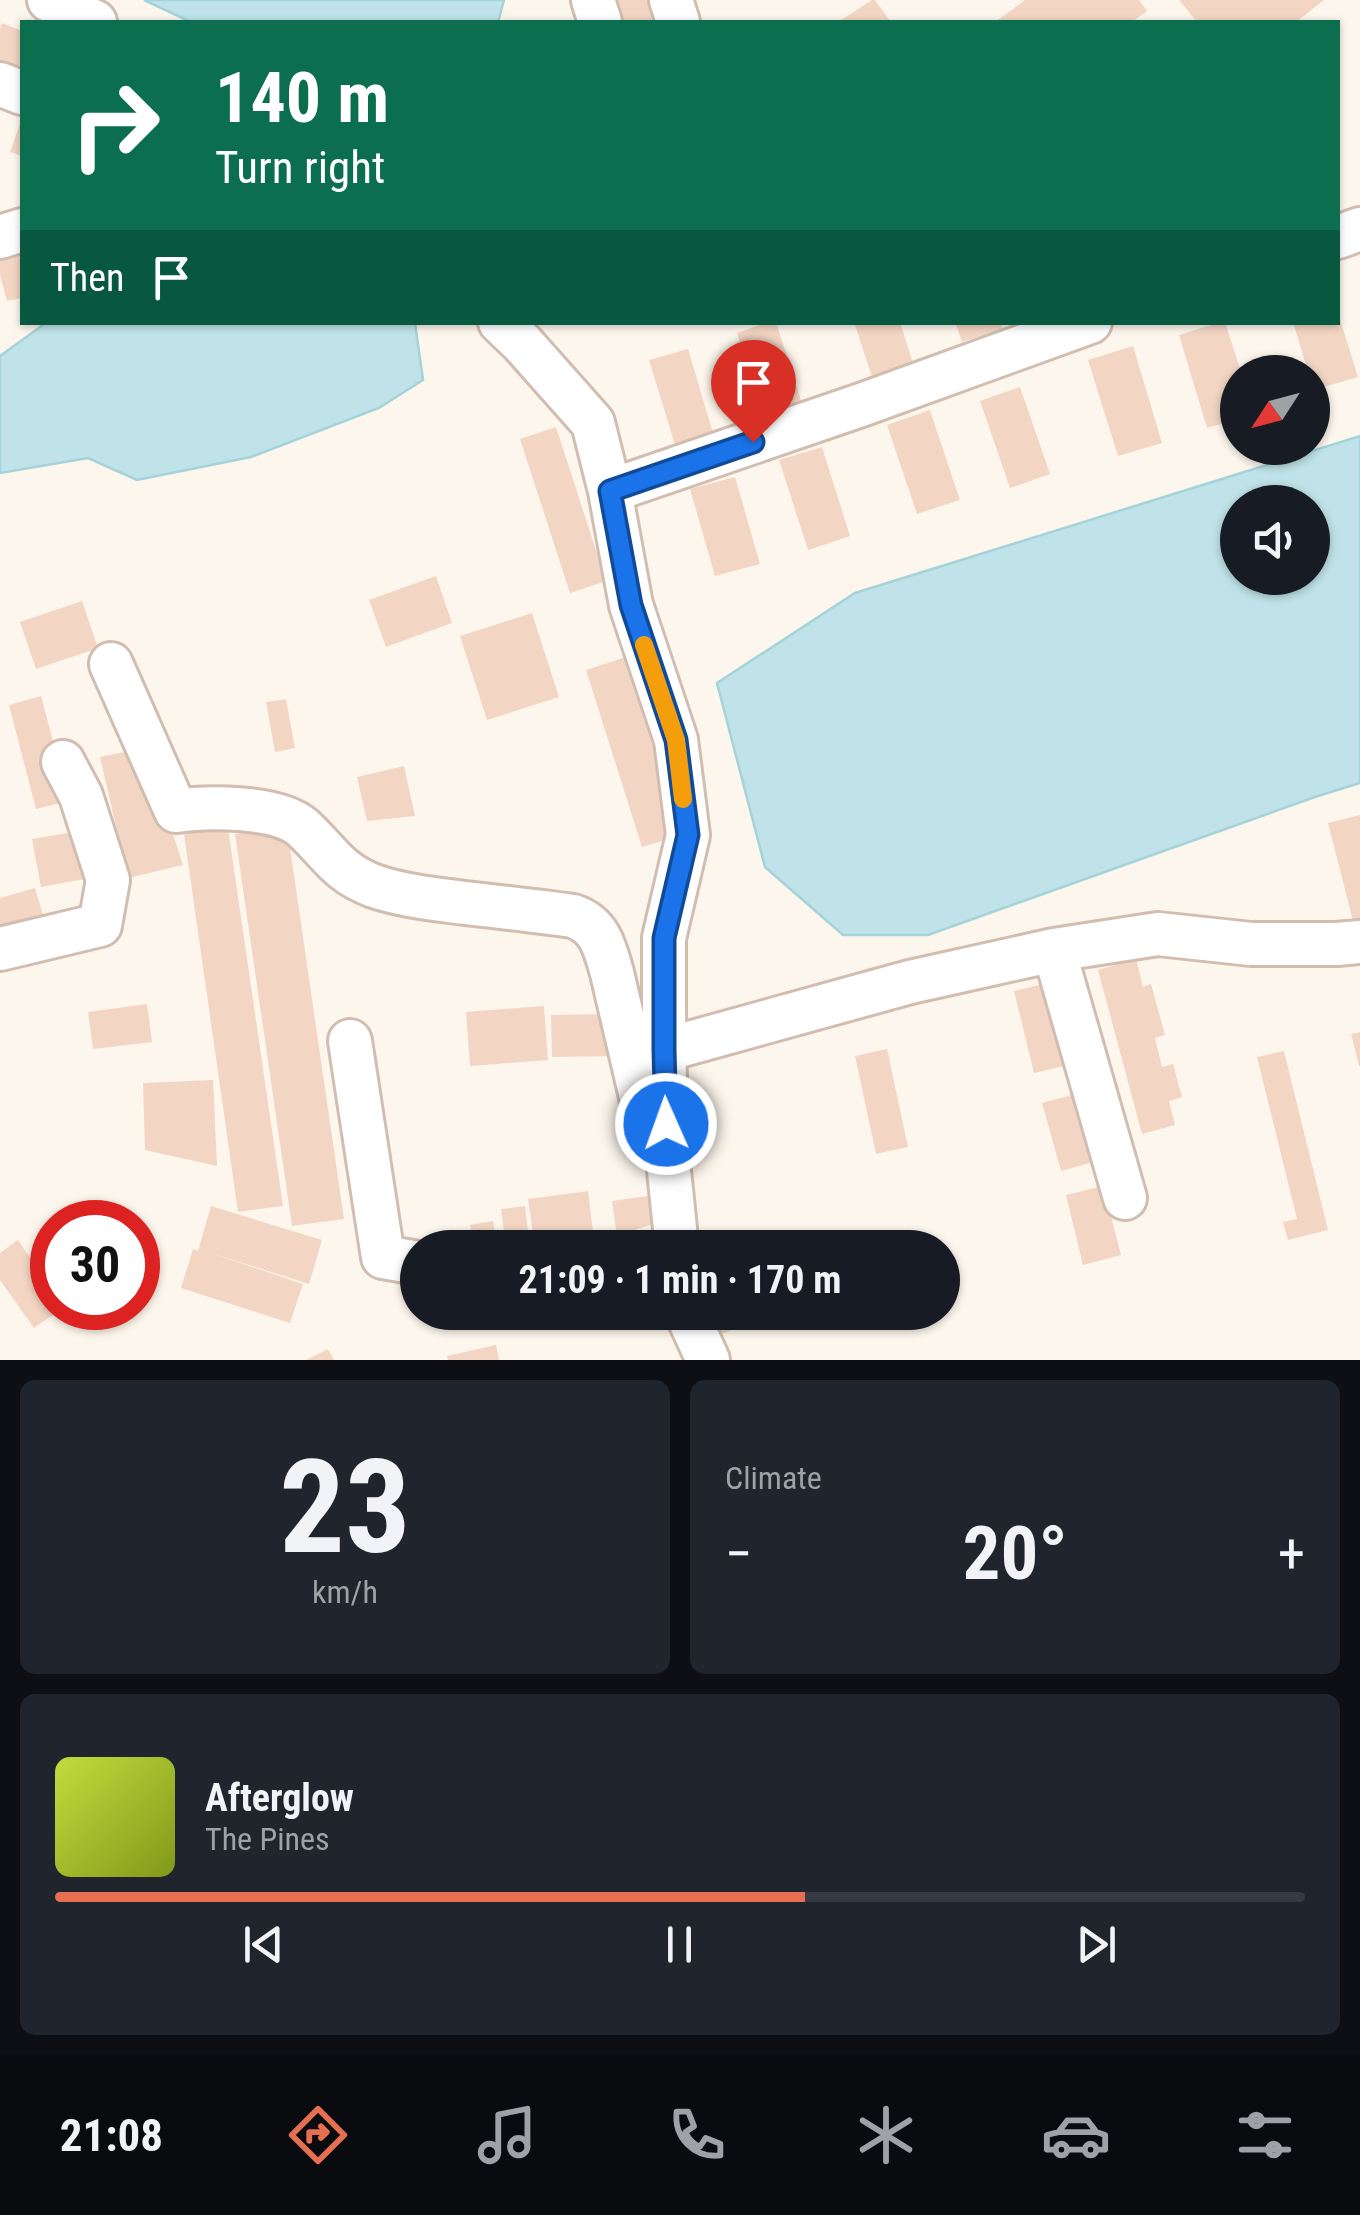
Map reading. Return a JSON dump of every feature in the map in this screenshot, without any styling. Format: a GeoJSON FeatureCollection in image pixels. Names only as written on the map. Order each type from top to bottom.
{"type":"FeatureCollection","features":[{"type":"Feature","properties":{"kind":"street"},"geometry":{"type":"LineString","coordinates":[[48,0],[91,20]]}},
{"type":"Feature","properties":{"kind":"street"},"geometry":{"type":"LineString","coordinates":[[503,325],[593,423],[631,605],[676,740],[688,835],[664,938],[664,1050],[674,1230]]}},
{"type":"Feature","properties":{"kind":"street"},"geometry":{"type":"LineString","coordinates":[[610,491],[1081,325]]}},
{"type":"Feature","properties":{"kind":"street"},"geometry":{"type":"LineString","coordinates":[[110,664],[176,811],[240,810],[281,816],[300,825],[338,867],[377,887],[426,898],[573,916],[596,929],[606,949],[646,1123],[668,1161]]}},
{"type":"Feature","properties":{"kind":"street"},"geometry":{"type":"LineString","coordinates":[[0,948],[100,925],[108,880],[81,796],[64,762]]}},
{"type":"Feature","properties":{"kind":"street"},"geometry":{"type":"LineString","coordinates":[[664,1050],[910,982],[1054,950],[1158,934],[1251,944],[1360,942]]}},
{"type":"Feature","properties":{"kind":"street"},"geometry":{"type":"LineString","coordinates":[[1054,950],[1125,1198]]}},
{"type":"Feature","properties":{"kind":"street"},"geometry":{"type":"LineString","coordinates":[[350,1041],[400,1260]]}},
{"type":"Feature","properties":{"kind":"street"},"geometry":{"type":"LineString","coordinates":[[694,1330],[708,1360]]}},
{"type":"Feature","properties":{"kind":"water"},"geometry":{"type":"Polygon","coordinates":[[[144,0],[504,0],[499,20],[187,20],[144,0]]]}},
{"type":"Feature","properties":{"kind":"water"},"geometry":{"type":"Polygon","coordinates":[[[43,325],[415,325],[423,380],[379,408],[251,457],[137,480],[88,458],[0,473],[0,356],[43,325]]]}},
{"type":"Feature","properties":{"kind":"water"},"geometry":{"type":"Polygon","coordinates":[[[1360,436],[1360,783],[928,935],[843,935],[765,867],[717,683],[855,593],[1267,465],[1330,465],[1330,445],[1360,436]]]}},
{"type":"Feature","properties":{"kind":"building"},"geometry":{"type":"Polygon","coordinates":[[[611,0],[655,0],[662,20],[619,20],[611,0]]]}},
{"type":"Feature","properties":{"kind":"building"},"geometry":{"type":"Polygon","coordinates":[[[875,0],[890,20],[841,20],[875,0]]]}},
{"type":"Feature","properties":{"kind":"building"},"geometry":{"type":"Polygon","coordinates":[[[1025,0],[1139,0],[1147,11],[1135,20],[998,20],[1025,0]]]}},
{"type":"Feature","properties":{"kind":"building"},"geometry":{"type":"Polygon","coordinates":[[[1179,0],[1324,0],[1299,20],[1195,20],[1179,0]]]}},
{"type":"Feature","properties":{"kind":"building"},"geometry":{"type":"Polygon","coordinates":[[[2,23],[20,30],[20,72],[0,64],[2,23]]]}},
{"type":"Feature","properties":{"kind":"building"},"geometry":{"type":"Polygon","coordinates":[[[20,124],[20,155],[10,152],[20,124]]]}},
{"type":"Feature","properties":{"kind":"building"},"geometry":{"type":"Polygon","coordinates":[[[20,255],[20,298],[7,301],[0,260],[20,255]]]}},
{"type":"Feature","properties":{"kind":"building"},"geometry":{"type":"Polygon","coordinates":[[[1340,319],[1358,377],[1330,385],[1330,355],[1303,355],[1294,325],[1340,325],[1340,319]]]}},
{"type":"Feature","properties":{"kind":"building"},"geometry":{"type":"Polygon","coordinates":[[[760,325],[777,325],[805,413],[768,425],[737,333],[760,325]]]}},
{"type":"Feature","properties":{"kind":"building"},"geometry":{"type":"Polygon","coordinates":[[[855,325],[901,325],[917,376],[876,389],[855,325]]]}},
{"type":"Feature","properties":{"kind":"building"},"geometry":{"type":"Polygon","coordinates":[[[956,325],[1002,325],[1003,329],[962,342],[956,325]]]}},
{"type":"Feature","properties":{"kind":"building"},"geometry":{"type":"Polygon","coordinates":[[[1211,325],[1226,325],[1236,355],[1220,355],[1220,424],[1207,428],[1179,335],[1211,325]]]}},
{"type":"Feature","properties":{"kind":"building"},"geometry":{"type":"Polygon","coordinates":[[[1133,346],[1162,443],[1118,456],[1088,360],[1133,346]]]}},
{"type":"Feature","properties":{"kind":"building"},"geometry":{"type":"Polygon","coordinates":[[[688,349],[713,433],[675,445],[649,360],[688,349]]]}},
{"type":"Feature","properties":{"kind":"building"},"geometry":{"type":"Polygon","coordinates":[[[1020,387],[1050,474],[1010,488],[980,401],[1020,387]]]}},
{"type":"Feature","properties":{"kind":"building"},"geometry":{"type":"Polygon","coordinates":[[[930,410],[960,500],[917,514],[887,425],[930,410]]]}},
{"type":"Feature","properties":{"kind":"building"},"geometry":{"type":"Polygon","coordinates":[[[556,427],[606,581],[570,593],[520,439],[556,427]]]}},
{"type":"Feature","properties":{"kind":"building"},"geometry":{"type":"Polygon","coordinates":[[[822,447],[850,536],[808,550],[779,460],[822,447]]]}},
{"type":"Feature","properties":{"kind":"building"},"geometry":{"type":"Polygon","coordinates":[[[735,477],[760,564],[715,576],[690,489],[735,477]]]}},
{"type":"Feature","properties":{"kind":"building"},"geometry":{"type":"Polygon","coordinates":[[[436,576],[452,623],[386,647],[369,600],[436,576]]]}},
{"type":"Feature","properties":{"kind":"building"},"geometry":{"type":"Polygon","coordinates":[[[82,601],[98,648],[36,669],[20,622],[82,601]]]}},
{"type":"Feature","properties":{"kind":"building"},"geometry":{"type":"Polygon","coordinates":[[[532,613],[559,697],[487,720],[460,636],[532,613]]]}},
{"type":"Feature","properties":{"kind":"building"},"geometry":{"type":"Polygon","coordinates":[[[629,656],[685,834],[642,847],[586,670],[629,656]]]}},
{"type":"Feature","properties":{"kind":"building"},"geometry":{"type":"Polygon","coordinates":[[[41,696],[69,801],[36,809],[9,705],[41,696]]]}},
{"type":"Feature","properties":{"kind":"building"},"geometry":{"type":"Polygon","coordinates":[[[286,699],[295,748],[275,752],[266,702],[286,699]]]}},
{"type":"Feature","properties":{"kind":"building"},"geometry":{"type":"Polygon","coordinates":[[[145,748],[183,865],[128,878],[100,757],[145,748]]]}},
{"type":"Feature","properties":{"kind":"building"},"geometry":{"type":"Polygon","coordinates":[[[404,766],[415,816],[367,821],[357,777],[404,766]]]}},
{"type":"Feature","properties":{"kind":"building"},"geometry":{"type":"Polygon","coordinates":[[[1360,815],[1360,919],[1353,921],[1328,823],[1360,815]]]}},
{"type":"Feature","properties":{"kind":"building"},"geometry":{"type":"Polygon","coordinates":[[[227,821],[283,1206],[238,1212],[183,827],[227,821]]]}},
{"type":"Feature","properties":{"kind":"building"},"geometry":{"type":"Polygon","coordinates":[[[287,827],[344,1219],[292,1226],[235,834],[287,827]]]}},
{"type":"Feature","properties":{"kind":"building"},"geometry":{"type":"Polygon","coordinates":[[[86,830],[95,877],[41,887],[32,839],[86,830]]]}},
{"type":"Feature","properties":{"kind":"building"},"geometry":{"type":"Polygon","coordinates":[[[35,888],[45,922],[0,934],[0,898],[35,888]]]}},
{"type":"Feature","properties":{"kind":"building"},"geometry":{"type":"Polygon","coordinates":[[[1136,959],[1143,987],[1151,984],[1165,1035],[1155,1038],[1162,1067],[1173,1064],[1182,1097],[1169,1101],[1175,1125],[1142,1134],[1098,970],[1136,959]]]}},
{"type":"Feature","properties":{"kind":"building"},"geometry":{"type":"Polygon","coordinates":[[[1056,981],[1077,1063],[1034,1073],[1014,991],[1056,981]]]}},
{"type":"Feature","properties":{"kind":"building"},"geometry":{"type":"Polygon","coordinates":[[[147,1004],[152,1042],[93,1049],[88,1012],[147,1004]]]}},
{"type":"Feature","properties":{"kind":"building"},"geometry":{"type":"Polygon","coordinates":[[[544,1006],[548,1060],[470,1066],[466,1012],[544,1006]]]}},
{"type":"Feature","properties":{"kind":"building"},"geometry":{"type":"Polygon","coordinates":[[[617,1014],[618,1056],[552,1057],[551,1015],[617,1014]]]}},
{"type":"Feature","properties":{"kind":"building"},"geometry":{"type":"Polygon","coordinates":[[[1360,1032],[1360,1066],[1359,1066],[1351,1034],[1360,1032]]]}},
{"type":"Feature","properties":{"kind":"building"},"geometry":{"type":"Polygon","coordinates":[[[887,1049],[908,1147],[876,1154],[855,1056],[887,1049]]]}},
{"type":"Feature","properties":{"kind":"building"},"geometry":{"type":"Polygon","coordinates":[[[1284,1051],[1328,1230],[1288,1240],[1283,1222],[1297,1219],[1257,1057],[1284,1051]]]}},
{"type":"Feature","properties":{"kind":"building"},"geometry":{"type":"Polygon","coordinates":[[[213,1080],[217,1166],[145,1150],[143,1083],[213,1080]]]}},
{"type":"Feature","properties":{"kind":"building"},"geometry":{"type":"Polygon","coordinates":[[[1079,1093],[1097,1161],[1061,1171],[1042,1103],[1079,1093]]]}},
{"type":"Feature","properties":{"kind":"building"},"geometry":{"type":"Polygon","coordinates":[[[1103,1186],[1121,1255],[1083,1265],[1066,1195],[1103,1186]]]}},
{"type":"Feature","properties":{"kind":"building"},"geometry":{"type":"Polygon","coordinates":[[[588,1191],[593,1230],[532,1230],[528,1199],[588,1191]]]}},
{"type":"Feature","properties":{"kind":"building"},"geometry":{"type":"Polygon","coordinates":[[[662,1194],[667,1219],[635,1230],[616,1230],[612,1201],[662,1194]]]}},
{"type":"Feature","properties":{"kind":"building"},"geometry":{"type":"Polygon","coordinates":[[[211,1206],[322,1240],[309,1284],[208,1252],[303,1284],[290,1323],[181,1288],[193,1249],[198,1251],[211,1206]]]}},
{"type":"Feature","properties":{"kind":"building"},"geometry":{"type":"Polygon","coordinates":[[[525,1206],[528,1230],[504,1230],[501,1209],[525,1206]]]}},
{"type":"Feature","properties":{"kind":"building"},"geometry":{"type":"Polygon","coordinates":[[[493,1221],[494,1230],[471,1230],[470,1225],[493,1221]]]}},
{"type":"Feature","properties":{"kind":"building"},"geometry":{"type":"Polygon","coordinates":[[[18,1240],[30,1258],[30,1322],[0,1280],[0,1253],[18,1240]]]}},
{"type":"Feature","properties":{"kind":"building"},"geometry":{"type":"Polygon","coordinates":[[[708,1330],[732,1330],[712,1338],[708,1330]]]}},
{"type":"Feature","properties":{"kind":"building"},"geometry":{"type":"Polygon","coordinates":[[[496,1345],[499,1360],[448,1360],[447,1356],[496,1345]]]}},
{"type":"Feature","properties":{"kind":"building"},"geometry":{"type":"Polygon","coordinates":[[[328,1349],[334,1360],[306,1360],[328,1349]]]}},
{"type":"Feature","properties":{"kind":"slow traffic"},"geometry":{"type":"LineString","coordinates":[[644,645],[676,740],[683,799]]}},
{"type":"Feature","properties":{"kind":"route"},"geometry":{"type":"LineString","coordinates":[[666,1124],[664,938],[688,835],[676,740],[631,605],[610,491],[753,442]]}}]}
